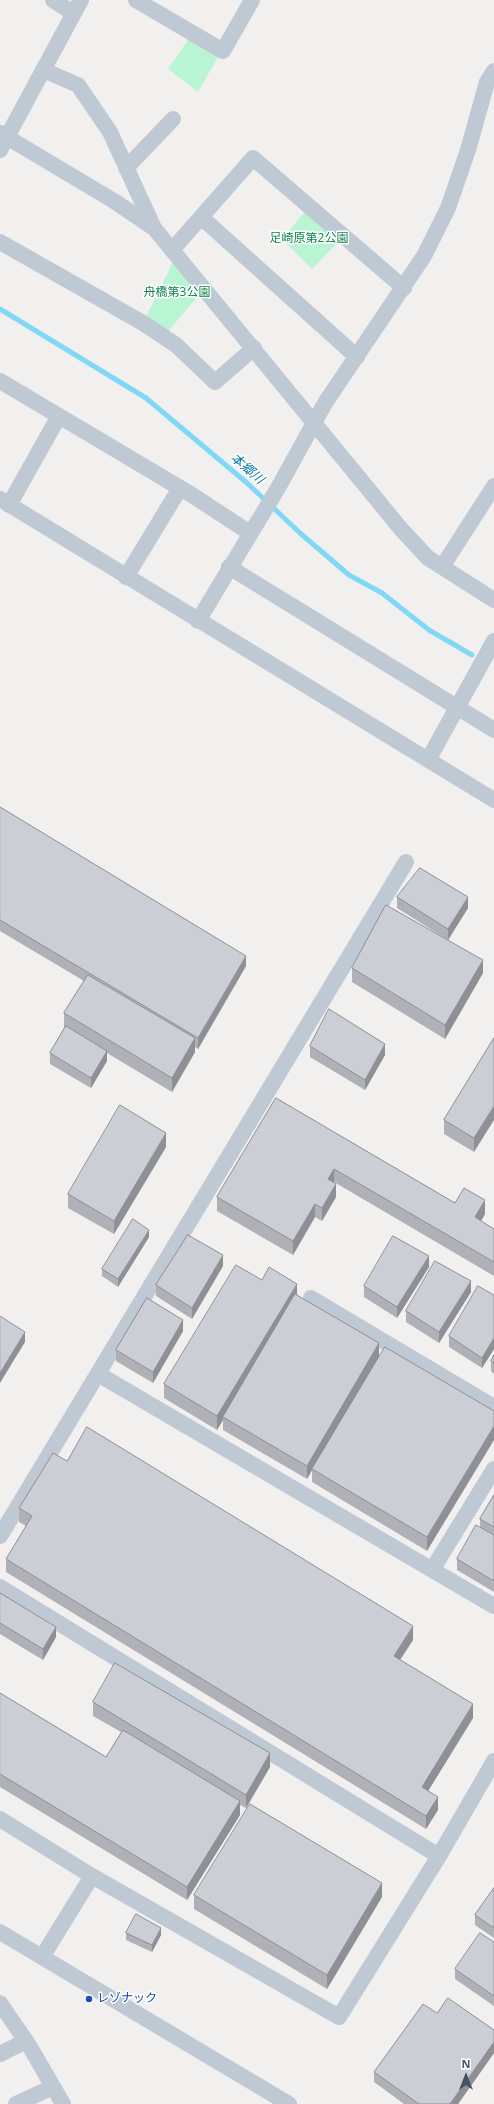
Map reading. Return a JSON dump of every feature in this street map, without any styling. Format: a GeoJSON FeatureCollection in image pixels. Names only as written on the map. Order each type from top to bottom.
{"type":"FeatureCollection","features":[{"type":"Feature","properties":{"kind":"street"},"geometry":{"type":"LineString","coordinates":[[53,0],[77,6],[3,140],[114,200],[154,228]]}},
{"type":"Feature","properties":{"kind":"street"},"geometry":{"type":"LineString","coordinates":[[136,0],[223,51],[252,0]]}},
{"type":"Feature","properties":{"kind":"street"},"geometry":{"type":"LineString","coordinates":[[43,70],[78,85],[110,132],[154,228],[254,348],[401,530],[428,558],[494,600]]}},
{"type":"Feature","properties":{"kind":"street"},"geometry":{"type":"LineString","coordinates":[[198,621],[229,567],[278,488],[314,423],[424,256],[448,208],[468,150],[487,82],[494,71]]}},
{"type":"Feature","properties":{"kind":"street"},"geometry":{"type":"LineString","coordinates":[[126,168],[173,119]]}},
{"type":"Feature","properties":{"kind":"street"},"geometry":{"type":"LineString","coordinates":[[172,250],[253,158],[404,288]]}},
{"type":"Feature","properties":{"kind":"street"},"geometry":{"type":"LineString","coordinates":[[201,217],[357,357]]}},
{"type":"Feature","properties":{"kind":"street"},"geometry":{"type":"LineString","coordinates":[[0,242],[143,323],[176,345],[215,382],[254,348]]}},
{"type":"Feature","properties":{"kind":"street"},"geometry":{"type":"LineString","coordinates":[[0,381],[180,488],[250,533]]}},
{"type":"Feature","properties":{"kind":"street"},"geometry":{"type":"LineString","coordinates":[[59,416],[5,502],[494,800]]}},
{"type":"Feature","properties":{"kind":"street"},"geometry":{"type":"LineString","coordinates":[[442,567],[494,486]]}},
{"type":"Feature","properties":{"kind":"street"},"geometry":{"type":"LineString","coordinates":[[126,577],[180,488]]}},
{"type":"Feature","properties":{"kind":"street"},"geometry":{"type":"LineString","coordinates":[[229,567],[494,730]]}},
{"type":"Feature","properties":{"kind":"street"},"geometry":{"type":"LineString","coordinates":[[428,760],[494,641]]}},
{"type":"Feature","properties":{"kind":"street"},"geometry":{"type":"LineString","coordinates":[[0,1536],[406,862]]}},
{"type":"Feature","properties":{"kind":"street"},"geometry":{"type":"LineString","coordinates":[[312,1298],[494,1406]]}},
{"type":"Feature","properties":{"kind":"street"},"geometry":{"type":"LineString","coordinates":[[98,1374],[494,1606]]}},
{"type":"Feature","properties":{"kind":"street"},"geometry":{"type":"LineString","coordinates":[[432,1570],[494,1469]]}},
{"type":"Feature","properties":{"kind":"street"},"geometry":{"type":"LineString","coordinates":[[0,1587],[439,1856]]}},
{"type":"Feature","properties":{"kind":"street"},"geometry":{"type":"LineString","coordinates":[[0,1819],[92,1876],[339,2016],[439,1856],[494,1762]]}},
{"type":"Feature","properties":{"kind":"street"},"geometry":{"type":"LineString","coordinates":[[42,1957],[92,1876]]}},
{"type":"Feature","properties":{"kind":"street"},"geometry":{"type":"LineString","coordinates":[[0,1932],[289,2104]]}},
{"type":"Feature","properties":{"kind":"street"},"geometry":{"type":"LineString","coordinates":[[0,2003],[26,2041],[63,2104]]}},
{"type":"Feature","properties":{"kind":"street"},"geometry":{"type":"LineString","coordinates":[[0,2054],[26,2041]]}},
{"type":"Feature","properties":{"kind":"street"},"geometry":{"type":"LineString","coordinates":[[16,2104],[53,2087]]}},
{"type":"Feature","properties":{"kind":"green space"},"geometry":{"type":"Polygon","coordinates":[[[190,37],[219,55],[198,92],[168,69],[190,37]]]}},
{"type":"Feature","properties":{"kind":"green space","name":"足崎原第2公園"},"geometry":{"type":"Polygon","coordinates":[[[307,209],[340,240],[312,269],[282,239],[307,209]]]}},
{"type":"Feature","properties":{"kind":"green space","name":"舟橋第3公園"},"geometry":{"type":"Polygon","coordinates":[[[174,260],[201,292],[166,334],[143,323],[174,260]]]}},
{"type":"Feature","properties":{"kind":"building"},"geometry":{"type":"Polygon","coordinates":[[[0,807],[246,956],[198,1038],[0,920],[0,807]]]}},
{"type":"Feature","properties":{"kind":"building"},"geometry":{"type":"Polygon","coordinates":[[[420,868],[468,897],[448,929],[397,897],[420,868]]]}},
{"type":"Feature","properties":{"kind":"building"},"geometry":{"type":"Polygon","coordinates":[[[386,905],[483,960],[445,1025],[352,968],[386,905]]]}},
{"type":"Feature","properties":{"kind":"building"},"geometry":{"type":"Polygon","coordinates":[[[88,975],[195,1038],[172,1078],[64,1013],[88,975]]]}},
{"type":"Feature","properties":{"kind":"building"},"geometry":{"type":"Polygon","coordinates":[[[329,1009],[385,1044],[365,1080],[310,1046],[329,1009]]]}},
{"type":"Feature","properties":{"kind":"building"},"geometry":{"type":"Polygon","coordinates":[[[66,1026],[107,1051],[91,1078],[50,1053],[66,1026]]]}},
{"type":"Feature","properties":{"kind":"building"},"geometry":{"type":"Polygon","coordinates":[[[494,1038],[494,1106],[474,1138],[444,1120],[494,1038]]]}},
{"type":"Feature","properties":{"kind":"building"},"geometry":{"type":"Polygon","coordinates":[[[276,1098],[455,1203],[464,1188],[485,1200],[475,1217],[494,1229],[494,1262],[334,1169],[328,1179],[336,1184],[322,1208],[315,1204],[293,1241],[217,1197],[276,1098]]]}},
{"type":"Feature","properties":{"kind":"building"},"geometry":{"type":"Polygon","coordinates":[[[120,1105],[166,1133],[114,1221],[68,1194],[120,1105]]]}},
{"type":"Feature","properties":{"kind":"building"},"geometry":{"type":"Polygon","coordinates":[[[133,1219],[149,1230],[118,1279],[102,1269],[133,1219]]]}},
{"type":"Feature","properties":{"kind":"building"},"geometry":{"type":"Polygon","coordinates":[[[188,1235],[223,1255],[192,1308],[156,1285],[188,1235]]]}},
{"type":"Feature","properties":{"kind":"building"},"geometry":{"type":"Polygon","coordinates":[[[393,1236],[429,1256],[397,1307],[364,1286],[393,1236]]]}},
{"type":"Feature","properties":{"kind":"building"},"geometry":{"type":"Polygon","coordinates":[[[435,1261],[471,1281],[439,1332],[406,1311],[435,1261]]]}},
{"type":"Feature","properties":{"kind":"building"},"geometry":{"type":"Polygon","coordinates":[[[236,1265],[262,1280],[269,1267],[297,1284],[217,1416],[164,1384],[236,1265]]]}},
{"type":"Feature","properties":{"kind":"building"},"geometry":{"type":"Polygon","coordinates":[[[478,1286],[494,1295],[494,1338],[482,1358],[449,1336],[478,1286]]]}},
{"type":"Feature","properties":{"kind":"building"},"geometry":{"type":"Polygon","coordinates":[[[295,1294],[379,1343],[307,1466],[223,1417],[295,1294]]]}},
{"type":"Feature","properties":{"kind":"building"},"geometry":{"type":"Polygon","coordinates":[[[147,1298],[183,1320],[153,1372],[116,1350],[147,1298]]]}},
{"type":"Feature","properties":{"kind":"building"},"geometry":{"type":"Polygon","coordinates":[[[0,1316],[25,1332],[0,1373],[0,1316]]]}},
{"type":"Feature","properties":{"kind":"building"},"geometry":{"type":"Polygon","coordinates":[[[385,1347],[494,1411],[494,1426],[427,1537],[312,1469],[385,1347]]]}},
{"type":"Feature","properties":{"kind":"building"},"geometry":{"type":"Polygon","coordinates":[[[494,1355],[494,1363],[491,1361],[494,1355]]]}},
{"type":"Feature","properties":{"kind":"building"},"geometry":{"type":"Polygon","coordinates":[[[87,1427],[413,1626],[394,1656],[473,1704],[422,1787],[438,1797],[426,1816],[6,1559],[32,1516],[19,1508],[53,1453],[67,1461],[87,1427]]]}},
{"type":"Feature","properties":{"kind":"building"},"geometry":{"type":"Polygon","coordinates":[[[494,1495],[494,1527],[480,1519],[494,1495]]]}},
{"type":"Feature","properties":{"kind":"building"},"geometry":{"type":"Polygon","coordinates":[[[476,1525],[494,1535],[494,1581],[457,1559],[476,1525]]]}},
{"type":"Feature","properties":{"kind":"building"},"geometry":{"type":"Polygon","coordinates":[[[0,1593],[56,1627],[43,1649],[0,1623],[0,1593]]]}},
{"type":"Feature","properties":{"kind":"building"},"geometry":{"type":"Polygon","coordinates":[[[115,1663],[270,1753],[246,1795],[93,1702],[115,1663]]]}},
{"type":"Feature","properties":{"kind":"building"},"geometry":{"type":"Polygon","coordinates":[[[0,1693],[106,1757],[123,1730],[240,1801],[187,1887],[0,1774],[0,1693]]]}},
{"type":"Feature","properties":{"kind":"building"},"geometry":{"type":"Polygon","coordinates":[[[250,1804],[382,1883],[327,1975],[194,1895],[250,1804]]]}},
{"type":"Feature","properties":{"kind":"building"},"geometry":{"type":"Polygon","coordinates":[[[494,1888],[494,1928],[475,1915],[494,1888]]]}},
{"type":"Feature","properties":{"kind":"building"},"geometry":{"type":"Polygon","coordinates":[[[136,1914],[161,1928],[152,1945],[126,1933],[136,1914]]]}},
{"type":"Feature","properties":{"kind":"building"},"geometry":{"type":"Polygon","coordinates":[[[480,1933],[494,1942],[494,1996],[455,1969],[480,1933]]]}},
{"type":"Feature","properties":{"kind":"building"},"geometry":{"type":"Polygon","coordinates":[[[448,1998],[494,2030],[494,2042],[450,2104],[419,2104],[374,2072],[423,2004],[437,2013],[448,1998]]]}},
{"type":"Feature","properties":{"kind":"waterway","name":"本郷川"},"geometry":{"type":"LineString","coordinates":[[0,309],[146,398],[247,483],[300,533],[349,575],[382,593],[429,630],[472,655]]}},
{"type":"Feature","properties":{"kind":"place","name":"レゾナック"},"geometry":{"type":"Point","coordinates":[89,1999]}}]}
